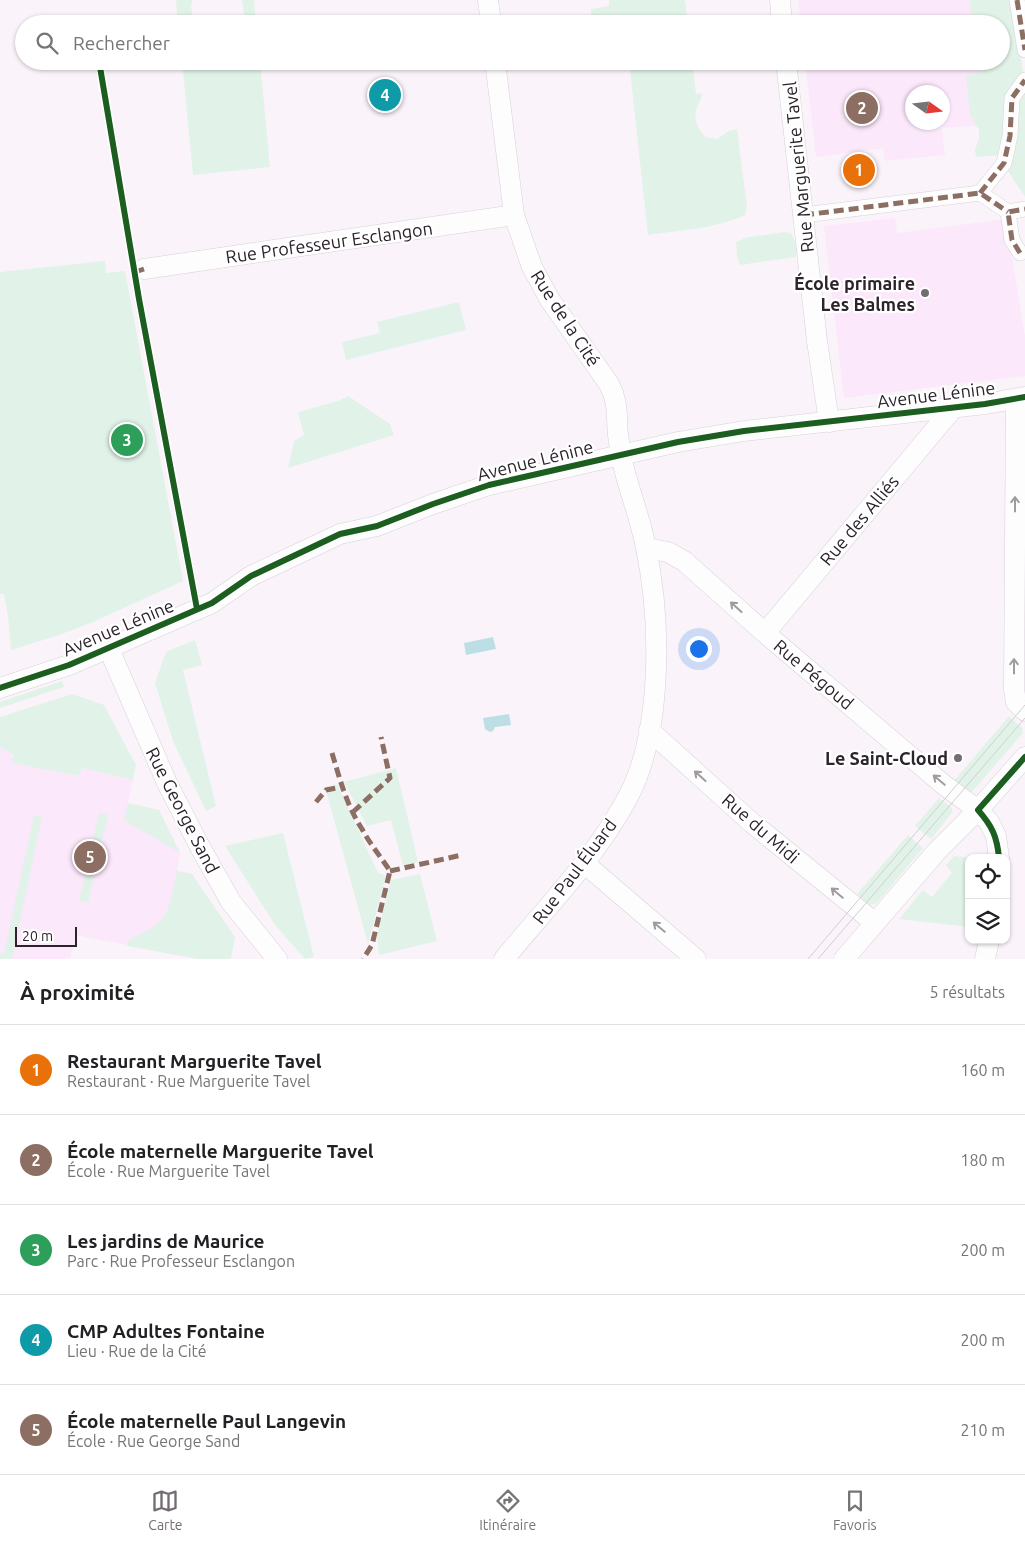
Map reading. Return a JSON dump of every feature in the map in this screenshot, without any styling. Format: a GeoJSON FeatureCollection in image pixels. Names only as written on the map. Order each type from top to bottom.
{"type":"FeatureCollection","features":[{"type":"Feature","properties":{"kind":"street"},"geometry":{"type":"LineString","coordinates":[[488,0],[490,15]]}},
{"type":"Feature","properties":{"kind":"street"},"geometry":{"type":"LineString","coordinates":[[780,0],[781,15]]}},
{"type":"Feature","properties":{"kind":"street"},"geometry":{"type":"LineString","coordinates":[[1017,0],[1025,50]]}},
{"type":"Feature","properties":{"kind":"street","name":"Rue de la Cité"},"geometry":{"type":"LineString","coordinates":[[497,70],[514,215],[536,275],[550,300],[609,384],[615,396],[618,407],[618,432],[621,454]]}},
{"type":"Feature","properties":{"kind":"street","name":"Rue Marguerite Tavel"},"geometry":{"type":"LineString","coordinates":[[787,70],[817,341],[829,422]]}},
{"type":"Feature","properties":{"kind":"street"},"geometry":{"type":"LineString","coordinates":[[980,194],[1004,163],[1010,136],[1012,98],[1025,80]]}},
{"type":"Feature","properties":{"kind":"street"},"geometry":{"type":"LineString","coordinates":[[804,215],[980,194],[1008,212],[1025,209]]}},
{"type":"Feature","properties":{"kind":"street"},"geometry":{"type":"LineString","coordinates":[[1008,212],[1012,240],[1020,253]]}},
{"type":"Feature","properties":{"kind":"street","name":"Rue Professeur Esclangon"},"geometry":{"type":"LineString","coordinates":[[144,269],[514,215]]}},
{"type":"Feature","properties":{"kind":"street"},"geometry":{"type":"LineString","coordinates":[[1021,398],[1014,689],[1016,702],[1025,711]]}},
{"type":"Feature","properties":{"kind":"street","name":"Avenue Lénine"},"geometry":{"type":"LineString","coordinates":[[0,688],[69,665],[109,649],[212,603],[251,576],[340,534],[377,526],[433,504],[489,486],[621,454],[744,431],[1021,398]]}},
{"type":"Feature","properties":{"kind":"street","name":"Rue des Alliés"},"geometry":{"type":"LineString","coordinates":[[764,633],[954,407]]}},
{"type":"Feature","properties":{"kind":"street","name":"Rue Paul Éluard"},"geometry":{"type":"LineString","coordinates":[[504,959],[584,863],[628,796],[643,757],[650,730],[657,668],[653,601],[646,548],[621,454]]}},
{"type":"Feature","properties":{"kind":"street","name":"Rue Pégoud"},"geometry":{"type":"LineString","coordinates":[[646,548],[668,552],[684,561],[764,633],[944,785],[978,810],[989,822],[996,836],[998,854]]}},
{"type":"Feature","properties":{"kind":"street","name":"Rue George Sand"},"geometry":{"type":"LineString","coordinates":[[109,649],[167,783],[200,847],[231,902],[277,959]]}},
{"type":"Feature","properties":{"kind":"street","name":"Rue du Midi"},"geometry":{"type":"LineString","coordinates":[[650,730],[752,823],[875,923]]}},
{"type":"Feature","properties":{"kind":"street"},"geometry":{"type":"LineString","coordinates":[[844,959],[936,851],[978,810],[1025,757]]}},
{"type":"Feature","properties":{"kind":"street"},"geometry":{"type":"LineString","coordinates":[[584,863],[696,959]]}},
{"type":"Feature","properties":{"kind":"street"},"geometry":{"type":"LineString","coordinates":[[985,959],[988,944]]}},
{"type":"Feature","properties":{"kind":"shaded area"},"geometry":{"type":"Polygon","coordinates":[[[176,0],[193,0],[191,5],[192,15],[177,15],[176,0]]]}},
{"type":"Feature","properties":{"kind":"shaded area"},"geometry":{"type":"Polygon","coordinates":[[[242,0],[254,0],[255,15],[244,15],[242,0]]]}},
{"type":"Feature","properties":{"kind":"shaded area"},"geometry":{"type":"Polygon","coordinates":[[[609,0],[685,0],[687,15],[591,15],[591,9],[609,6],[609,0]]]}},
{"type":"Feature","properties":{"kind":"shaded area"},"geometry":{"type":"Polygon","coordinates":[[[798,0],[969,0],[972,15],[800,15],[798,0]]]}},
{"type":"Feature","properties":{"kind":"shaded area"},"geometry":{"type":"Polygon","coordinates":[[[969,0],[1010,0],[1024,76],[1002,155],[976,157],[975,150],[979,138],[979,130],[970,114],[966,76],[981,73],[980,70],[1010,70],[1010,15],[972,15],[969,0]]]}},
{"type":"Feature","properties":{"kind":"shaded area"},"geometry":{"type":"Polygon","coordinates":[[[183,70],[261,70],[270,167],[193,175],[183,70]]]}},
{"type":"Feature","properties":{"kind":"shaded area"},"geometry":{"type":"Polygon","coordinates":[[[630,70],[693,70],[696,94],[702,93],[696,110],[696,121],[700,131],[705,137],[717,139],[729,131],[737,129],[747,207],[745,215],[710,226],[648,235],[630,70]]]}},
{"type":"Feature","properties":{"kind":"shaded area"},"geometry":{"type":"Polygon","coordinates":[[[806,70],[980,70],[987,125],[950,127],[950,85],[905,85],[905,130],[942,130],[945,155],[885,161],[883,148],[816,157],[806,70]]]}},
{"type":"Feature","properties":{"kind":"shaded area"},"geometry":{"type":"Polygon","coordinates":[[[1025,86],[1025,197],[1008,171],[1016,105],[1025,86]]]}},
{"type":"Feature","properties":{"kind":"shaded area","name":"École primaire Les Balmes"},"geometry":{"type":"Polygon","coordinates":[[[895,218],[897,233],[1006,219],[1025,336],[1025,376],[844,398],[824,226],[895,218]]]}},
{"type":"Feature","properties":{"kind":"shaded area"},"geometry":{"type":"Polygon","coordinates":[[[784,232],[791,233],[797,246],[796,257],[740,265],[736,242],[745,238],[784,232]]]}},
{"type":"Feature","properties":{"kind":"shaded area"},"geometry":{"type":"Polygon","coordinates":[[[105,261],[106,273],[125,271],[183,581],[93,622],[11,650],[4,594],[0,594],[0,272],[105,261]]]}},
{"type":"Feature","properties":{"kind":"shaded area"},"geometry":{"type":"Polygon","coordinates":[[[459,302],[466,330],[346,360],[342,342],[380,333],[377,322],[459,302]]]}},
{"type":"Feature","properties":{"kind":"shaded area"},"geometry":{"type":"Polygon","coordinates":[[[348,396],[390,424],[394,435],[288,468],[294,441],[304,435],[298,412],[338,401],[348,396]]]}},
{"type":"Feature","properties":{"kind":"shaded area"},"geometry":{"type":"Polygon","coordinates":[[[195,640],[202,665],[183,670],[216,806],[206,811],[173,741],[155,683],[166,652],[195,640]]]}},
{"type":"Feature","properties":{"kind":"shaded area"},"geometry":{"type":"Polygon","coordinates":[[[62,681],[64,687],[0,708],[0,702],[62,681]]]}},
{"type":"Feature","properties":{"kind":"shaded area"},"geometry":{"type":"Polygon","coordinates":[[[72,694],[104,705],[136,765],[133,780],[82,768],[79,776],[11,763],[14,755],[0,747],[0,717],[72,694]]]}},
{"type":"Feature","properties":{"kind":"shaded area"},"geometry":{"type":"Polygon","coordinates":[[[1009,716],[1022,728],[1023,733],[971,793],[953,782],[1009,716]]]}},
{"type":"Feature","properties":{"kind":"shaded area"},"geometry":{"type":"Polygon","coordinates":[[[0,747],[14,755],[12,763],[79,776],[82,768],[133,780],[128,803],[159,810],[180,853],[177,871],[192,874],[199,959],[76,935],[70,959],[0,959],[0,747]]]}},
{"type":"Feature","properties":{"kind":"shaded area"},"geometry":{"type":"Polygon","coordinates":[[[396,768],[418,862],[403,866],[391,820],[367,826],[344,782],[396,768]]]}},
{"type":"Feature","properties":{"kind":"shaded area"},"geometry":{"type":"Polygon","coordinates":[[[337,784],[378,873],[386,876],[368,944],[325,787],[337,784]]]}},
{"type":"Feature","properties":{"kind":"shaded area"},"geometry":{"type":"Polygon","coordinates":[[[939,798],[952,808],[952,813],[931,839],[915,826],[939,798]]]}},
{"type":"Feature","properties":{"kind":"shaded area"},"geometry":{"type":"Polygon","coordinates":[[[128,803],[159,810],[180,853],[124,820],[128,803]]]}},
{"type":"Feature","properties":{"kind":"shaded area"},"geometry":{"type":"Polygon","coordinates":[[[99,813],[108,815],[88,903],[79,901],[99,813]]]}},
{"type":"Feature","properties":{"kind":"shaded area"},"geometry":{"type":"Polygon","coordinates":[[[34,815],[42,817],[12,959],[0,959],[0,953],[4,954],[34,815]]]}},
{"type":"Feature","properties":{"kind":"shaded area"},"geometry":{"type":"Polygon","coordinates":[[[283,833],[314,957],[305,959],[275,925],[225,846],[283,833]]]}},
{"type":"Feature","properties":{"kind":"shaded area"},"geometry":{"type":"Polygon","coordinates":[[[908,835],[923,848],[877,903],[870,905],[857,894],[908,835]]]}},
{"type":"Feature","properties":{"kind":"shaded area"},"geometry":{"type":"Polygon","coordinates":[[[954,856],[965,857],[965,927],[899,919],[923,890],[932,897],[952,873],[946,865],[954,856]]]}},
{"type":"Feature","properties":{"kind":"shaded area"},"geometry":{"type":"Polygon","coordinates":[[[177,871],[192,874],[235,937],[231,959],[199,959],[127,946],[132,938],[155,926],[166,913],[177,871]]]}},
{"type":"Feature","properties":{"kind":"shaded area"},"geometry":{"type":"Polygon","coordinates":[[[420,874],[437,941],[379,955],[377,936],[391,880],[420,874]]]}},
{"type":"Feature","properties":{"kind":"water"},"geometry":{"type":"Polygon","coordinates":[[[493,637],[496,649],[466,655],[464,643],[493,637]]]}},
{"type":"Feature","properties":{"kind":"water"},"geometry":{"type":"Polygon","coordinates":[[[509,714],[511,725],[495,727],[490,732],[485,729],[483,718],[509,714]]]}},
{"type":"Feature","properties":{"kind":"tram line"},"geometry":{"type":"LineString","coordinates":[[808,959],[1025,705]]}},
{"type":"Feature","properties":{"kind":"tram line"},"geometry":{"type":"LineString","coordinates":[[818,959],[1025,718]]}},
{"type":"Feature","properties":{"kind":"marked path"},"geometry":{"type":"LineString","coordinates":[[1017,0],[1025,50]]}},
{"type":"Feature","properties":{"kind":"marked path"},"geometry":{"type":"LineString","coordinates":[[980,193],[1004,163],[1010,136],[1012,98],[1025,80]]}},
{"type":"Feature","properties":{"kind":"marked path"},"geometry":{"type":"LineString","coordinates":[[804,215],[980,193],[1008,212]]}},
{"type":"Feature","properties":{"kind":"marked path"},"geometry":{"type":"LineString","coordinates":[[1020,253],[1012,240],[1008,212],[1025,209]]}},
{"type":"Feature","properties":{"kind":"marked path"},"geometry":{"type":"LineString","coordinates":[[135,272],[144,269]]}},
{"type":"Feature","properties":{"kind":"marked path"},"geometry":{"type":"LineString","coordinates":[[353,812],[390,778],[381,737]]}},
{"type":"Feature","properties":{"kind":"marked path"},"geometry":{"type":"LineString","coordinates":[[332,753],[352,811],[368,840],[390,871],[372,945],[363,959]]}},
{"type":"Feature","properties":{"kind":"marked path"},"geometry":{"type":"LineString","coordinates":[[316,802],[326,790],[342,787]]}},
{"type":"Feature","properties":{"kind":"marked path"},"geometry":{"type":"LineString","coordinates":[[390,871],[462,855]]}},
{"type":"Feature","properties":{"kind":"cycle path"},"geometry":{"type":"LineString","coordinates":[[101,70],[139,299],[197,609]]}},
{"type":"Feature","properties":{"kind":"cycle path"},"geometry":{"type":"LineString","coordinates":[[0,688],[69,665],[212,603],[251,576],[340,534],[377,526],[489,485],[678,442],[744,431],[985,404],[1025,397]]}},
{"type":"Feature","properties":{"kind":"cycle path"},"geometry":{"type":"LineString","coordinates":[[998,854],[993,832],[978,810],[1025,757]]}},
{"type":"Feature","properties":{"kind":"place","name":"CMP Adultes Fontaine"},"geometry":{"type":"Point","coordinates":[385,95]}},
{"type":"Feature","properties":{"kind":"place","name":"École maternelle Marguerite Tavel"},"geometry":{"type":"Point","coordinates":[862,108]}},
{"type":"Feature","properties":{"kind":"place","name":"Restaurant Marguerite Tavel"},"geometry":{"type":"Point","coordinates":[859,170]}},
{"type":"Feature","properties":{"kind":"place","name":"École primaire Les Balmes"},"geometry":{"type":"Point","coordinates":[925,293]}},
{"type":"Feature","properties":{"kind":"place","name":"Les jardins de Maurice"},"geometry":{"type":"Point","coordinates":[127,440]}},
{"type":"Feature","properties":{"kind":"place","name":"Le Saint-Cloud"},"geometry":{"type":"Point","coordinates":[958,758]}},
{"type":"Feature","properties":{"kind":"place","name":"École maternelle Paul Langevin"},"geometry":{"type":"Point","coordinates":[90,857]}}]}
